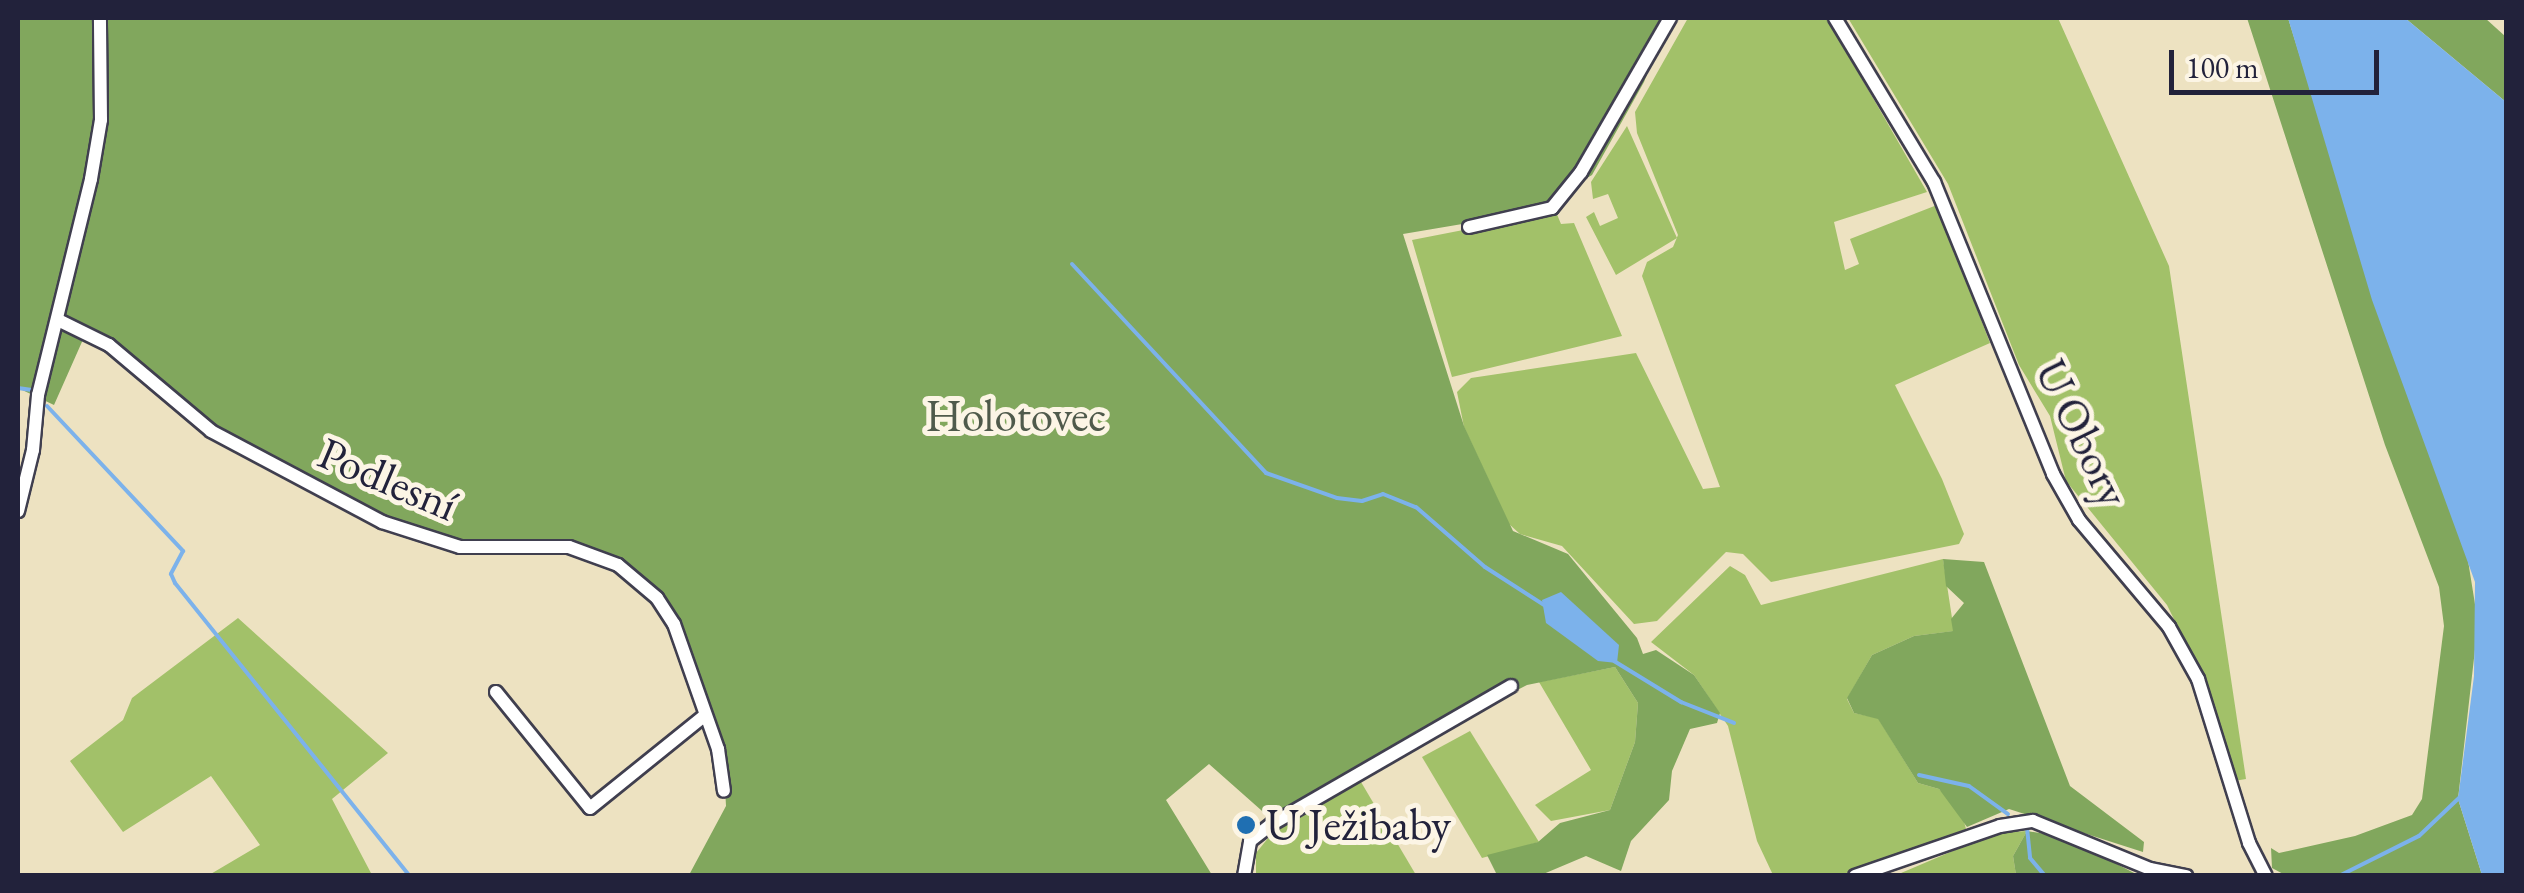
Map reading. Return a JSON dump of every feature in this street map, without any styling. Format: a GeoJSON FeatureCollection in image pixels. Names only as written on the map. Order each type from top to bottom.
{"type":"FeatureCollection","features":[{"type":"Feature","properties":{"kind":"street"},"geometry":{"type":"LineString","coordinates":[[18,511],[101,120],[100,18]]}},
{"type":"Feature","properties":{"kind":"street"},"geometry":{"type":"LineString","coordinates":[[1469,227],[1552,208],[1581,172],[1670,18]]}},
{"type":"Feature","properties":{"kind":"street","name":"U Obory"},"geometry":{"type":"LineString","coordinates":[[1835,18],[1934,182],[2053,474],[2079,520],[2169,627],[2198,679],[2249,844],[2266,876]]}},
{"type":"Feature","properties":{"kind":"street","name":"Podlesní"},"geometry":{"type":"LineString","coordinates":[[58,320],[109,345],[211,431],[382,522],[460,547],[569,548],[618,566],[657,598],[674,624],[722,766],[724,791]]}},
{"type":"Feature","properties":{"kind":"street"},"geometry":{"type":"LineString","coordinates":[[1244,876],[1250,841],[1272,824],[1511,686]]}},
{"type":"Feature","properties":{"kind":"street"},"geometry":{"type":"LineString","coordinates":[[496,692],[590,808],[704,716]]}},
{"type":"Feature","properties":{"kind":"street"},"geometry":{"type":"LineString","coordinates":[[1855,876],[2033,821],[2150,869],[2186,876]]}},
{"type":"Feature","properties":{"kind":"green space","name":"Holotovec"},"geometry":{"type":"Polygon","coordinates":[[[18,18],[1669,18],[1644,82],[1592,175],[1528,213],[1403,234],[1464,426],[1513,531],[1568,554],[1637,638],[1643,654],[1656,650],[1694,675],[1720,713],[1717,723],[1690,729],[1672,771],[1669,800],[1631,841],[1621,871],[1586,856],[1541,875],[1497,875],[1487,855],[1538,842],[1560,823],[1610,810],[1635,742],[1638,703],[1615,667],[1527,685],[1270,818],[1209,764],[1166,800],[1212,875],[689,875],[726,806],[723,750],[679,628],[616,560],[573,544],[459,542],[368,512],[215,429],[89,326],[54,405],[18,388],[18,18]]]}},
{"type":"Feature","properties":{"kind":"green space"},"geometry":{"type":"Polygon","coordinates":[[[1688,18],[1827,18],[1927,192],[1834,222],[1845,270],[1859,264],[1850,239],[1937,205],[1990,343],[1895,385],[1942,479],[1964,534],[1959,544],[1771,582],[1743,554],[1726,552],[1657,621],[1634,624],[1562,546],[1520,534],[1509,524],[1464,427],[1457,392],[1471,378],[1636,353],[1703,489],[1720,487],[1642,276],[1647,262],[1673,247],[1678,235],[1637,133],[1635,112],[1688,18]]]}},
{"type":"Feature","properties":{"kind":"green space"},"geometry":{"type":"Polygon","coordinates":[[[1848,18],[2058,18],[2169,266],[2246,779],[2234,781],[2202,676],[2167,605],[2066,481],[2050,416],[2019,365],[1948,184],[1848,18]]]}},
{"type":"Feature","properties":{"kind":"green space"},"geometry":{"type":"Polygon","coordinates":[[[2247,18],[2288,18],[2385,329],[2466,548],[2478,623],[2458,799],[2482,875],[2287,876],[2272,868],[2271,848],[2279,853],[2355,836],[2412,815],[2422,799],[2444,626],[2439,587],[2385,445],[2247,18]]]}},
{"type":"Feature","properties":{"kind":"green space"},"geometry":{"type":"Polygon","coordinates":[[[2405,18],[2485,18],[2506,37],[2506,102],[2405,18]]]}},
{"type":"Feature","properties":{"kind":"green space"},"geometry":{"type":"Polygon","coordinates":[[[1627,126],[1677,238],[1616,275],[1586,217],[1594,212],[1600,226],[1618,218],[1608,194],[1593,199],[1591,182],[1627,126]]]}},
{"type":"Feature","properties":{"kind":"green space"},"geometry":{"type":"Polygon","coordinates":[[[1556,212],[1561,224],[1574,223],[1622,336],[1452,377],[1412,240],[1556,212]]]}},
{"type":"Feature","properties":{"kind":"green space"},"geometry":{"type":"Polygon","coordinates":[[[1943,559],[1954,631],[1914,636],[1872,655],[1847,699],[1854,713],[1878,718],[1918,783],[1939,789],[1962,814],[1966,829],[1841,875],[1773,875],[1757,841],[1728,726],[1694,675],[1651,642],[1730,566],[1745,575],[1761,605],[1943,559]]]}},
{"type":"Feature","properties":{"kind":"green space"},"geometry":{"type":"Polygon","coordinates":[[[1943,559],[1984,562],[2070,786],[2144,842],[2143,852],[2009,809],[1967,827],[1939,789],[1918,783],[1878,719],[1854,713],[1847,698],[1872,655],[1914,636],[1953,631],[1951,619],[1964,603],[1946,586],[1943,559]]]}},
{"type":"Feature","properties":{"kind":"green space"},"geometry":{"type":"Polygon","coordinates":[[[238,618],[388,753],[332,799],[372,875],[209,875],[260,845],[211,776],[123,832],[70,761],[123,720],[132,698],[238,618]]]}},
{"type":"Feature","properties":{"kind":"green space"},"geometry":{"type":"Polygon","coordinates":[[[1615,667],[1638,703],[1635,742],[1610,810],[1551,821],[1535,805],[1591,770],[1539,682],[1615,667]]]}},
{"type":"Feature","properties":{"kind":"green space"},"geometry":{"type":"Polygon","coordinates":[[[1470,731],[1539,842],[1482,858],[1422,757],[1470,731]]]}},
{"type":"Feature","properties":{"kind":"green space"},"geometry":{"type":"Polygon","coordinates":[[[1361,782],[1416,875],[1256,875],[1256,853],[1273,832],[1361,782]]]}},
{"type":"Feature","properties":{"kind":"green space"},"geometry":{"type":"Polygon","coordinates":[[[2027,831],[2013,856],[2016,875],[1894,876],[1995,833],[2027,831]]]}},
{"type":"Feature","properties":{"kind":"green space"},"geometry":{"type":"Polygon","coordinates":[[[2027,831],[2064,837],[2138,875],[2016,875],[2013,856],[2027,831]]]}},
{"type":"Feature","properties":{"kind":"water"},"geometry":{"type":"Polygon","coordinates":[[[2288,18],[2405,18],[2506,102],[2506,875],[2482,875],[2458,799],[2474,676],[2475,582],[2372,300],[2288,18]]]}},
{"type":"Feature","properties":{"kind":"water"},"geometry":{"type":"Polygon","coordinates":[[[1561,592],[1619,645],[1617,663],[1598,661],[1546,623],[1542,600],[1561,592]]]}},
{"type":"Feature","properties":{"kind":"waterway"},"geometry":{"type":"LineString","coordinates":[[1072,264],[1266,473],[1337,498],[1362,501],[1383,494],[1416,507],[1485,567],[1544,605]]}},
{"type":"Feature","properties":{"kind":"waterway"},"geometry":{"type":"LineString","coordinates":[[18,388],[32,390]]}},
{"type":"Feature","properties":{"kind":"waterway"},"geometry":{"type":"LineString","coordinates":[[47,406],[183,551],[171,574],[175,583],[410,876]]}},
{"type":"Feature","properties":{"kind":"waterway"},"geometry":{"type":"LineString","coordinates":[[1614,661],[1681,702],[1734,723]]}},
{"type":"Feature","properties":{"kind":"waterway"},"geometry":{"type":"LineString","coordinates":[[1919,775],[1969,786],[2008,814]]}},
{"type":"Feature","properties":{"kind":"waterway"},"geometry":{"type":"LineString","coordinates":[[2339,876],[2419,836],[2460,797]]}},
{"type":"Feature","properties":{"kind":"waterway"},"geometry":{"type":"LineString","coordinates":[[2027,828],[2030,858],[2045,876]]}},
{"type":"Feature","properties":{"kind":"place","name":"U Ježibaby"},"geometry":{"type":"Point","coordinates":[1246,825]}}]}
